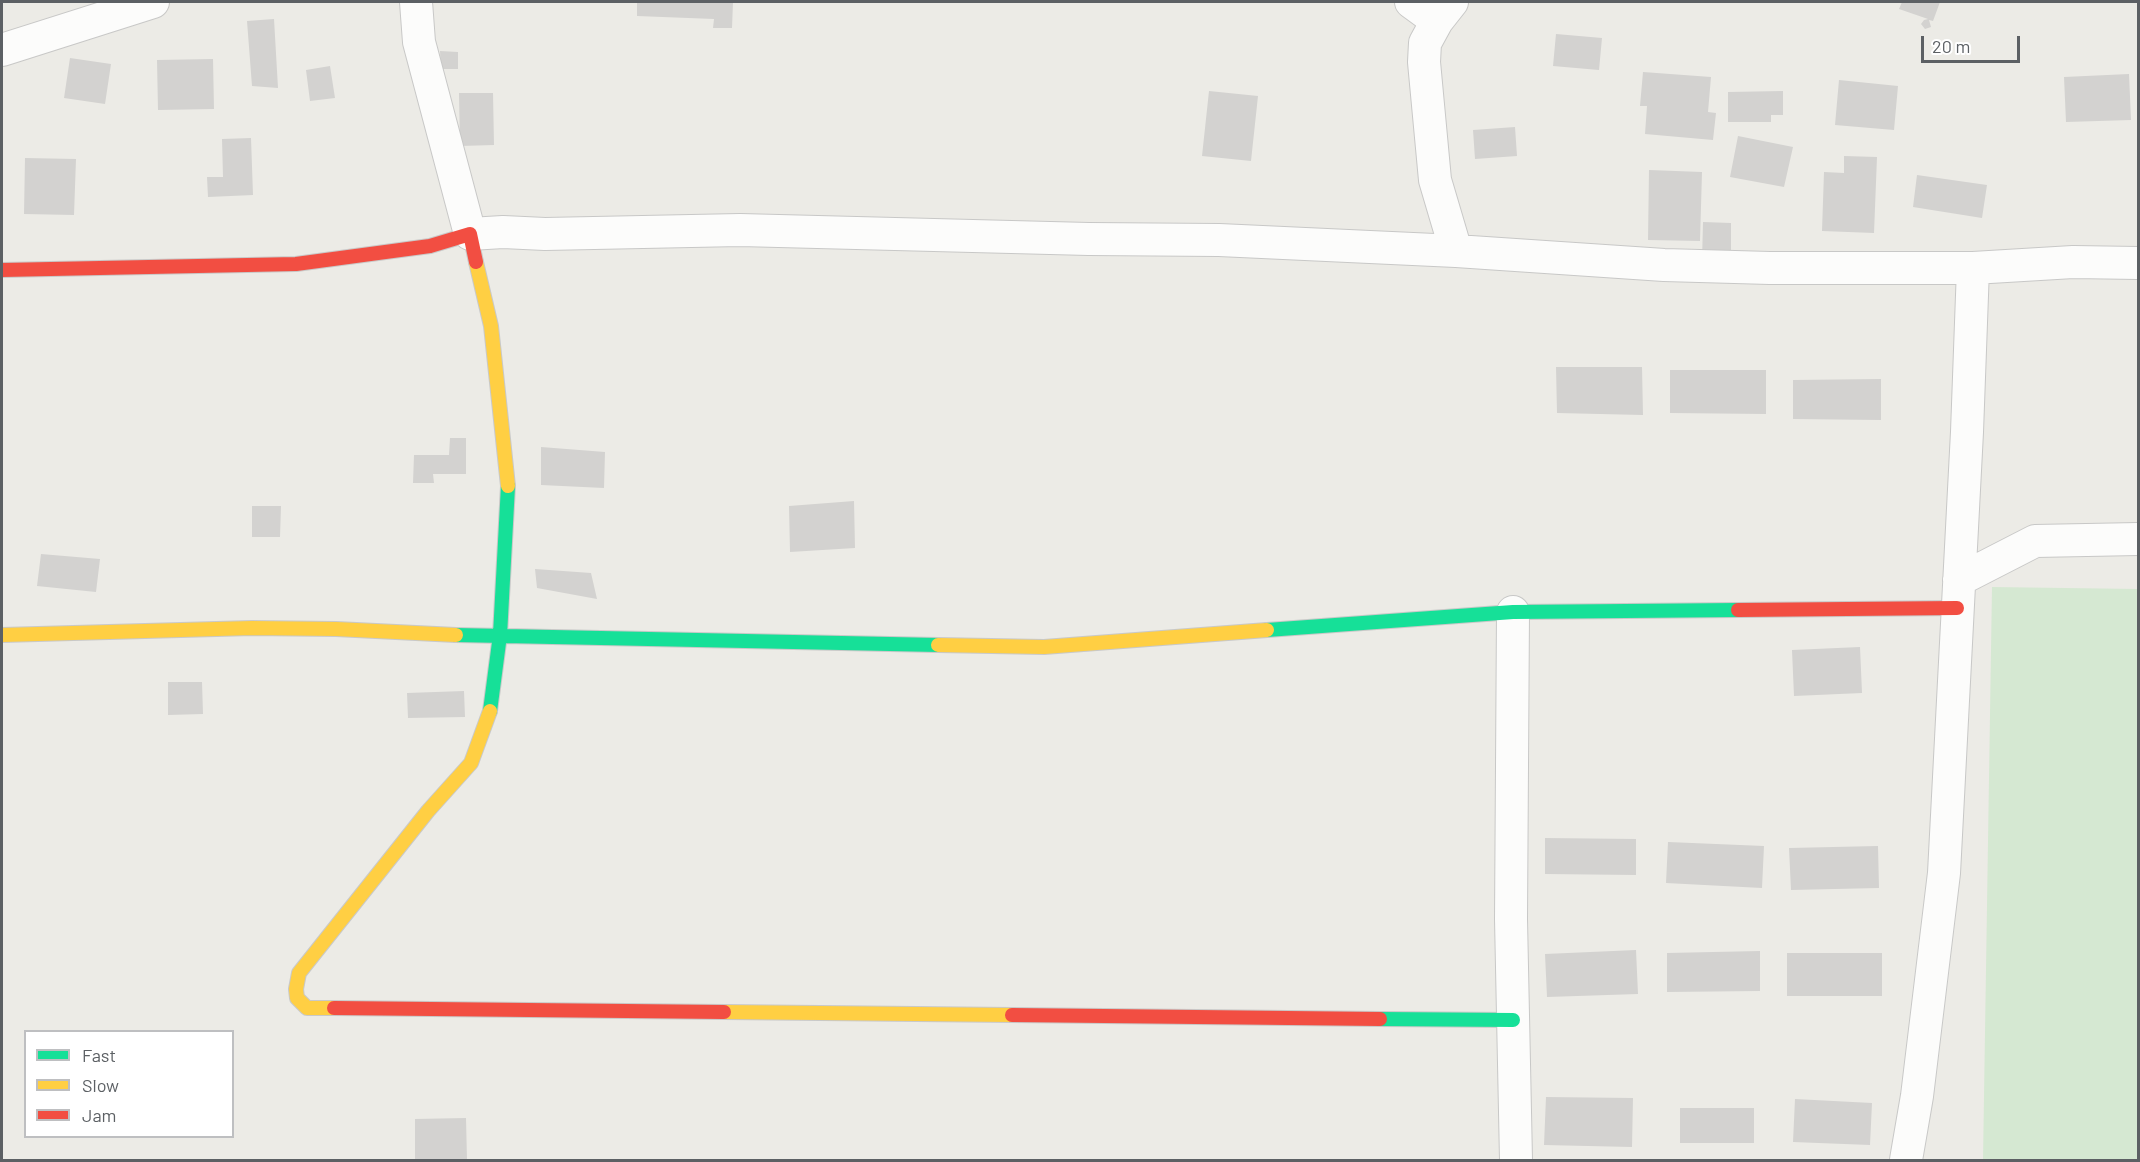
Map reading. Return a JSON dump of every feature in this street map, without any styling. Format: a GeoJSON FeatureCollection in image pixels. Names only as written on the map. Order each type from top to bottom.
{"type":"FeatureCollection","features":[{"type":"Feature","properties":{"kind":"street"},"geometry":{"type":"LineString","coordinates":[[2,50],[153,2]]}},
{"type":"Feature","properties":{"kind":"street"},"geometry":{"type":"LineString","coordinates":[[416,2],[419,42],[470,234],[491,327],[508,486],[500,635],[492,704],[471,763],[428,812],[298,973],[297,998],[307,1008],[1513,1020]]}},
{"type":"Feature","properties":{"kind":"street"},"geometry":{"type":"LineString","coordinates":[[1411,2],[1444,11],[1425,43],[1424,62],[1435,180],[1455,251]]}},
{"type":"Feature","properties":{"kind":"street"},"geometry":{"type":"LineString","coordinates":[[2,270],[296,264],[407,250],[470,234],[503,232],[544,234],[740,230],[1219,240],[1455,251],[1664,265],[1770,268],[1973,268],[2073,262],[2139,263]]}},
{"type":"Feature","properties":{"kind":"street"},"geometry":{"type":"LineString","coordinates":[[1906,1161],[1917,1096],[1944,873],[1973,268]]}},
{"type":"Feature","properties":{"kind":"street"},"geometry":{"type":"LineString","coordinates":[[2,635],[252,628],[336,629],[425,634],[1044,647],[1513,612],[1958,594],[2035,542],[2139,539]]}},
{"type":"Feature","properties":{"kind":"street"},"geometry":{"type":"LineString","coordinates":[[1513,612],[1511,919],[1516,1161]]}},
{"type":"Feature","properties":{"kind":"green space"},"geometry":{"type":"Polygon","coordinates":[[[1992,587],[2138,589],[2138,1160],[1983,1160],[1992,587]]]}},
{"type":"Feature","properties":{"kind":"building"},"geometry":{"type":"Polygon","coordinates":[[[637,2],[733,2],[732,28],[713,28],[714,19],[637,16],[637,2]]]}},
{"type":"Feature","properties":{"kind":"building"},"geometry":{"type":"Polygon","coordinates":[[[1902,2],[1940,2],[1933,21],[1929,20],[1931,27],[1925,29],[1921,24],[1928,19],[1899,9],[1902,2]]]}},
{"type":"Feature","properties":{"kind":"building"},"geometry":{"type":"Polygon","coordinates":[[[274,19],[278,88],[252,86],[247,21],[274,19]]]}},
{"type":"Feature","properties":{"kind":"building"},"geometry":{"type":"Polygon","coordinates":[[[1556,34],[1602,38],[1599,70],[1553,66],[1556,34]]]}},
{"type":"Feature","properties":{"kind":"building"},"geometry":{"type":"Polygon","coordinates":[[[440,51],[458,52],[458,69],[441,69],[440,51]]]}},
{"type":"Feature","properties":{"kind":"building"},"geometry":{"type":"Polygon","coordinates":[[[70,58],[111,64],[105,104],[64,98],[70,58]]]}},
{"type":"Feature","properties":{"kind":"building"},"geometry":{"type":"Polygon","coordinates":[[[213,59],[214,109],[158,110],[157,60],[213,59]]]}},
{"type":"Feature","properties":{"kind":"building"},"geometry":{"type":"Polygon","coordinates":[[[330,66],[335,98],[310,101],[306,70],[330,66]]]}},
{"type":"Feature","properties":{"kind":"building"},"geometry":{"type":"Polygon","coordinates":[[[1643,72],[1711,77],[1708,112],[1716,113],[1713,140],[1645,134],[1647,106],[1640,106],[1643,72]]]}},
{"type":"Feature","properties":{"kind":"building"},"geometry":{"type":"Polygon","coordinates":[[[2129,74],[2131,120],[2066,122],[2064,77],[2129,74]]]}},
{"type":"Feature","properties":{"kind":"building"},"geometry":{"type":"Polygon","coordinates":[[[1839,80],[1898,86],[1894,130],[1835,125],[1839,80]]]}},
{"type":"Feature","properties":{"kind":"building"},"geometry":{"type":"Polygon","coordinates":[[[1209,91],[1258,96],[1251,161],[1202,156],[1209,91]]]}},
{"type":"Feature","properties":{"kind":"building"},"geometry":{"type":"Polygon","coordinates":[[[1783,91],[1783,115],[1771,115],[1771,122],[1728,122],[1728,92],[1783,91]]]}},
{"type":"Feature","properties":{"kind":"building"},"geometry":{"type":"Polygon","coordinates":[[[459,93],[493,93],[494,145],[460,146],[459,93]]]}},
{"type":"Feature","properties":{"kind":"building"},"geometry":{"type":"Polygon","coordinates":[[[1515,127],[1517,156],[1475,159],[1473,130],[1515,127]]]}},
{"type":"Feature","properties":{"kind":"building"},"geometry":{"type":"Polygon","coordinates":[[[1738,136],[1793,147],[1784,187],[1730,177],[1738,136]]]}},
{"type":"Feature","properties":{"kind":"building"},"geometry":{"type":"Polygon","coordinates":[[[251,138],[253,195],[208,197],[207,177],[223,177],[222,139],[251,138]]]}},
{"type":"Feature","properties":{"kind":"building"},"geometry":{"type":"Polygon","coordinates":[[[1844,156],[1877,157],[1874,233],[1822,231],[1824,172],[1844,173],[1844,156]]]}},
{"type":"Feature","properties":{"kind":"building"},"geometry":{"type":"Polygon","coordinates":[[[25,158],[76,159],[74,215],[24,214],[25,158]]]}},
{"type":"Feature","properties":{"kind":"building"},"geometry":{"type":"Polygon","coordinates":[[[1649,170],[1702,172],[1700,241],[1648,240],[1649,170]]]}},
{"type":"Feature","properties":{"kind":"building"},"geometry":{"type":"Polygon","coordinates":[[[1917,175],[1987,185],[1982,218],[1913,207],[1917,175]]]}},
{"type":"Feature","properties":{"kind":"building"},"geometry":{"type":"Polygon","coordinates":[[[1703,222],[1731,223],[1731,262],[1702,261],[1703,222]]]}},
{"type":"Feature","properties":{"kind":"building"},"geometry":{"type":"Polygon","coordinates":[[[1556,367],[1642,367],[1643,415],[1557,413],[1556,367]]]}},
{"type":"Feature","properties":{"kind":"building"},"geometry":{"type":"Polygon","coordinates":[[[1670,370],[1766,370],[1766,414],[1670,413],[1670,370]]]}},
{"type":"Feature","properties":{"kind":"building"},"geometry":{"type":"Polygon","coordinates":[[[1881,379],[1881,420],[1793,419],[1793,380],[1881,379]]]}},
{"type":"Feature","properties":{"kind":"building"},"geometry":{"type":"Polygon","coordinates":[[[450,438],[466,438],[466,474],[433,474],[434,483],[413,483],[414,455],[449,455],[450,438]]]}},
{"type":"Feature","properties":{"kind":"building"},"geometry":{"type":"Polygon","coordinates":[[[541,447],[605,452],[604,488],[541,485],[541,447]]]}},
{"type":"Feature","properties":{"kind":"building"},"geometry":{"type":"Polygon","coordinates":[[[854,501],[855,548],[790,552],[789,506],[854,501]]]}},
{"type":"Feature","properties":{"kind":"building"},"geometry":{"type":"Polygon","coordinates":[[[252,506],[281,506],[280,537],[252,537],[252,506]]]}},
{"type":"Feature","properties":{"kind":"building"},"geometry":{"type":"Polygon","coordinates":[[[41,554],[100,559],[96,592],[37,586],[41,554]]]}},
{"type":"Feature","properties":{"kind":"building"},"geometry":{"type":"Polygon","coordinates":[[[535,569],[591,573],[597,599],[537,588],[535,569]]]}},
{"type":"Feature","properties":{"kind":"building"},"geometry":{"type":"Polygon","coordinates":[[[1860,647],[1862,693],[1794,696],[1792,650],[1860,647]]]}},
{"type":"Feature","properties":{"kind":"building"},"geometry":{"type":"Polygon","coordinates":[[[168,682],[202,682],[203,714],[168,715],[168,682]]]}},
{"type":"Feature","properties":{"kind":"building"},"geometry":{"type":"Polygon","coordinates":[[[464,691],[465,717],[408,718],[407,693],[464,691]]]}},
{"type":"Feature","properties":{"kind":"building"},"geometry":{"type":"Polygon","coordinates":[[[1545,838],[1636,839],[1636,875],[1545,874],[1545,838]]]}},
{"type":"Feature","properties":{"kind":"building"},"geometry":{"type":"Polygon","coordinates":[[[1668,842],[1764,846],[1762,888],[1666,883],[1668,842]]]}},
{"type":"Feature","properties":{"kind":"building"},"geometry":{"type":"Polygon","coordinates":[[[1878,846],[1879,888],[1791,890],[1789,848],[1878,846]]]}},
{"type":"Feature","properties":{"kind":"building"},"geometry":{"type":"Polygon","coordinates":[[[1636,950],[1638,994],[1547,997],[1545,954],[1636,950]]]}},
{"type":"Feature","properties":{"kind":"building"},"geometry":{"type":"Polygon","coordinates":[[[1760,951],[1760,991],[1667,992],[1667,953],[1760,951]]]}},
{"type":"Feature","properties":{"kind":"building"},"geometry":{"type":"Polygon","coordinates":[[[1787,953],[1882,953],[1882,996],[1787,996],[1787,953]]]}},
{"type":"Feature","properties":{"kind":"building"},"geometry":{"type":"Polygon","coordinates":[[[1546,1097],[1633,1098],[1632,1147],[1544,1145],[1546,1097]]]}},
{"type":"Feature","properties":{"kind":"building"},"geometry":{"type":"Polygon","coordinates":[[[1795,1099],[1872,1103],[1870,1145],[1793,1142],[1795,1099]]]}},
{"type":"Feature","properties":{"kind":"building"},"geometry":{"type":"Polygon","coordinates":[[[1680,1108],[1754,1108],[1754,1143],[1680,1143],[1680,1108]]]}},
{"type":"Feature","properties":{"kind":"building"},"geometry":{"type":"Polygon","coordinates":[[[466,1118],[467,1160],[415,1160],[415,1119],[466,1118]]]}},
{"type":"Feature","properties":{"kind":"traffic: fast"},"geometry":{"type":"LineString","coordinates":[[490,711],[500,635],[508,486]]}},
{"type":"Feature","properties":{"kind":"traffic: fast"},"geometry":{"type":"LineString","coordinates":[[1267,630],[1513,612],[1738,610]]}},
{"type":"Feature","properties":{"kind":"traffic: fast"},"geometry":{"type":"LineString","coordinates":[[456,635],[938,645]]}},
{"type":"Feature","properties":{"kind":"traffic: fast"},"geometry":{"type":"LineString","coordinates":[[1380,1019],[1513,1020]]}},
{"type":"Feature","properties":{"kind":"traffic: slow"},"geometry":{"type":"LineString","coordinates":[[476,262],[491,326],[508,486]]}},
{"type":"Feature","properties":{"kind":"traffic: slow"},"geometry":{"type":"LineString","coordinates":[[2,635],[252,628],[336,629],[456,635]]}},
{"type":"Feature","properties":{"kind":"traffic: slow"},"geometry":{"type":"LineString","coordinates":[[938,645],[1044,647],[1267,630]]}},
{"type":"Feature","properties":{"kind":"traffic: slow"},"geometry":{"type":"LineString","coordinates":[[334,1008],[307,1008],[297,998],[299,973],[428,811],[471,763],[490,711]]}},
{"type":"Feature","properties":{"kind":"traffic: slow"},"geometry":{"type":"LineString","coordinates":[[724,1012],[1012,1015]]}},
{"type":"Feature","properties":{"kind":"traffic: jam"},"geometry":{"type":"LineString","coordinates":[[2,270],[296,264],[430,246],[470,234],[476,262]]}},
{"type":"Feature","properties":{"kind":"traffic: jam"},"geometry":{"type":"LineString","coordinates":[[1738,610],[1957,608]]}},
{"type":"Feature","properties":{"kind":"traffic: jam"},"geometry":{"type":"LineString","coordinates":[[334,1008],[724,1012]]}},
{"type":"Feature","properties":{"kind":"traffic: jam"},"geometry":{"type":"LineString","coordinates":[[1012,1015],[1380,1019]]}}]}
